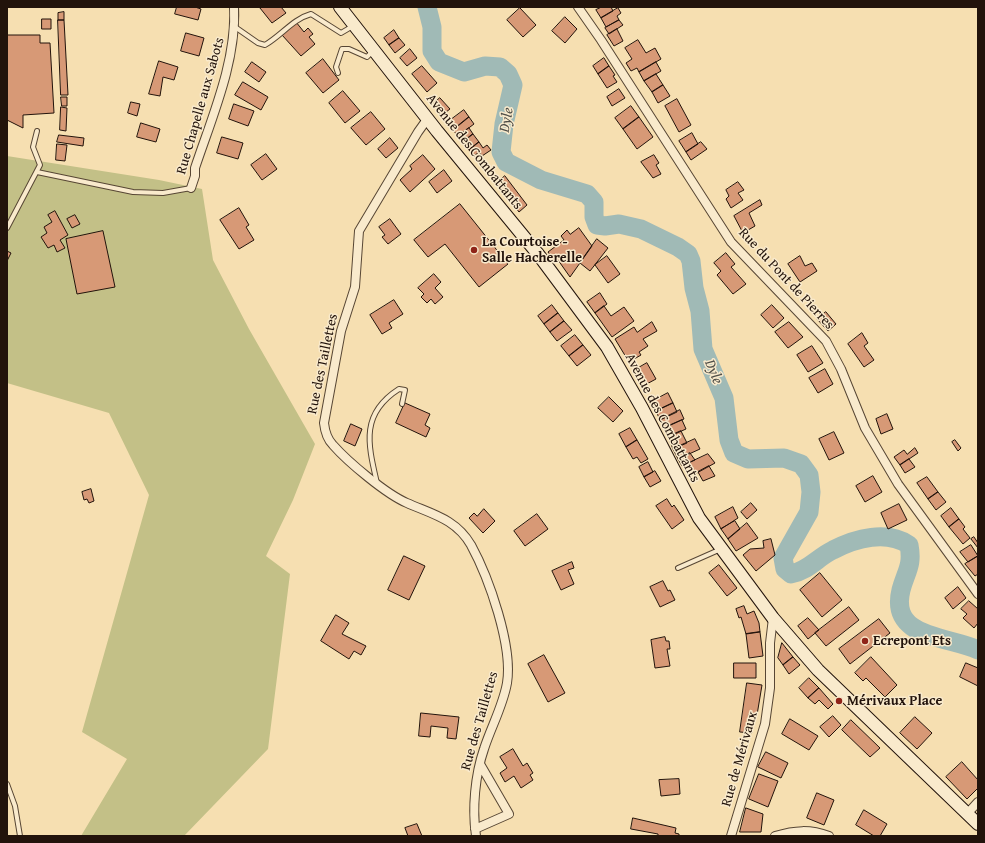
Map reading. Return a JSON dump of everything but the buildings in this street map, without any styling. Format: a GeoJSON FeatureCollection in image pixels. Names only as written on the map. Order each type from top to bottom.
{"type":"FeatureCollection","features":[{"type":"Feature","properties":{"kind":"main road","name":"Avenue des Combattants"},"geometry":{"type":"LineString","coordinates":[[340,7],[538,254],[607,347],[642,408],[699,518],[773,618],[818,670],[978,824]]}},
{"type":"Feature","properties":{"kind":"street","name":"Rue Chapelle aux Sabots"},"geometry":{"type":"LineString","coordinates":[[191,188],[195,176],[195,168],[232,53],[236,27],[234,7]]}},
{"type":"Feature","properties":{"kind":"street","name":"Rue du Pont de Pierres"},"geometry":{"type":"LineString","coordinates":[[578,7],[601,40],[731,242],[826,341],[841,369],[868,435],[898,484],[978,594]]}},
{"type":"Feature","properties":{"kind":"street","name":"Rue des Taillettes"},"geometry":{"type":"LineString","coordinates":[[428,118],[418,132],[359,231],[355,287],[341,331],[326,409],[325,430],[333,445],[377,484],[406,503],[449,520],[462,531],[471,546],[489,584],[509,658],[506,685],[483,750],[480,764],[475,797],[475,833]]}},
{"type":"Feature","properties":{"kind":"street","name":"Rue de Mérivaux"},"geometry":{"type":"LineString","coordinates":[[731,836],[765,724],[770,688],[770,643],[773,618]]}},
{"type":"Feature","properties":{"kind":"street"},"geometry":{"type":"LineString","coordinates":[[475,833],[509,814],[480,764]]}},
{"type":"Feature","properties":{"kind":"street"},"geometry":{"type":"LineString","coordinates":[[967,814],[978,802]]}},
{"type":"Feature","properties":{"kind":"street"},"geometry":{"type":"LineString","coordinates":[[775,836],[800,830],[814,831],[829,836]]}},
{"type":"Feature","properties":{"kind":"lane"},"geometry":{"type":"LineString","coordinates":[[236,27],[258,43],[266,45],[274,40],[300,17],[311,14],[341,33],[354,25]]}},
{"type":"Feature","properties":{"kind":"lane"},"geometry":{"type":"LineString","coordinates":[[338,73],[336,67],[342,49],[349,49],[367,57],[374,51]]}},
{"type":"Feature","properties":{"kind":"lane"},"geometry":{"type":"LineString","coordinates":[[7,228],[40,165],[34,147],[37,131]]}},
{"type":"Feature","properties":{"kind":"lane"},"geometry":{"type":"LineString","coordinates":[[37,172],[133,192],[163,193],[191,188]]}},
{"type":"Feature","properties":{"kind":"lane"},"geometry":{"type":"LineString","coordinates":[[377,484],[369,448],[370,431],[374,416],[386,397],[400,388],[405,390],[402,404]]}},
{"type":"Feature","properties":{"kind":"lane"},"geometry":{"type":"LineString","coordinates":[[678,568],[721,549]]}},
{"type":"Feature","properties":{"kind":"lane"},"geometry":{"type":"LineString","coordinates":[[7,784],[15,806],[20,836]]}},
{"type":"Feature","properties":{"kind":"shaded area"},"geometry":{"type":"Polygon","coordinates":[[[7,156],[159,180],[202,189],[213,260],[249,329],[315,444],[293,500],[266,556],[290,574],[268,749],[184,836],[81,836],[127,759],[82,732],[149,495],[109,413],[7,383],[7,156]]]}},
{"type":"Feature","properties":{"kind":"waterway","name":"Dyle"},"geometry":{"type":"LineString","coordinates":[[427,7],[432,27],[432,51],[439,62],[464,72],[485,66],[500,67],[508,74],[513,85],[504,124],[501,152],[506,162],[541,180],[587,194],[594,202],[594,217],[597,225],[605,226],[619,224],[641,229],[678,247],[688,254],[691,261],[694,288],[700,311],[703,349],[724,398],[729,440],[734,453],[748,459],[784,458],[801,464],[809,475],[811,492],[809,512],[783,558],[785,569],[791,574],[803,570],[833,550],[861,539],[881,537],[900,540],[909,545],[910,552],[910,563],[901,590],[900,606],[904,618],[912,627],[924,633],[978,650]]}},
{"type":"Feature","properties":{"kind":"place","name":"La Courtoise - Salle Hacherelle"},"geometry":{"type":"Point","coordinates":[474,250]}},
{"type":"Feature","properties":{"kind":"place","name":"Ecrepont Ets"},"geometry":{"type":"Point","coordinates":[865,641]}},
{"type":"Feature","properties":{"kind":"place","name":"Mérivaux Place"},"geometry":{"type":"Point","coordinates":[839,701]}}]}
